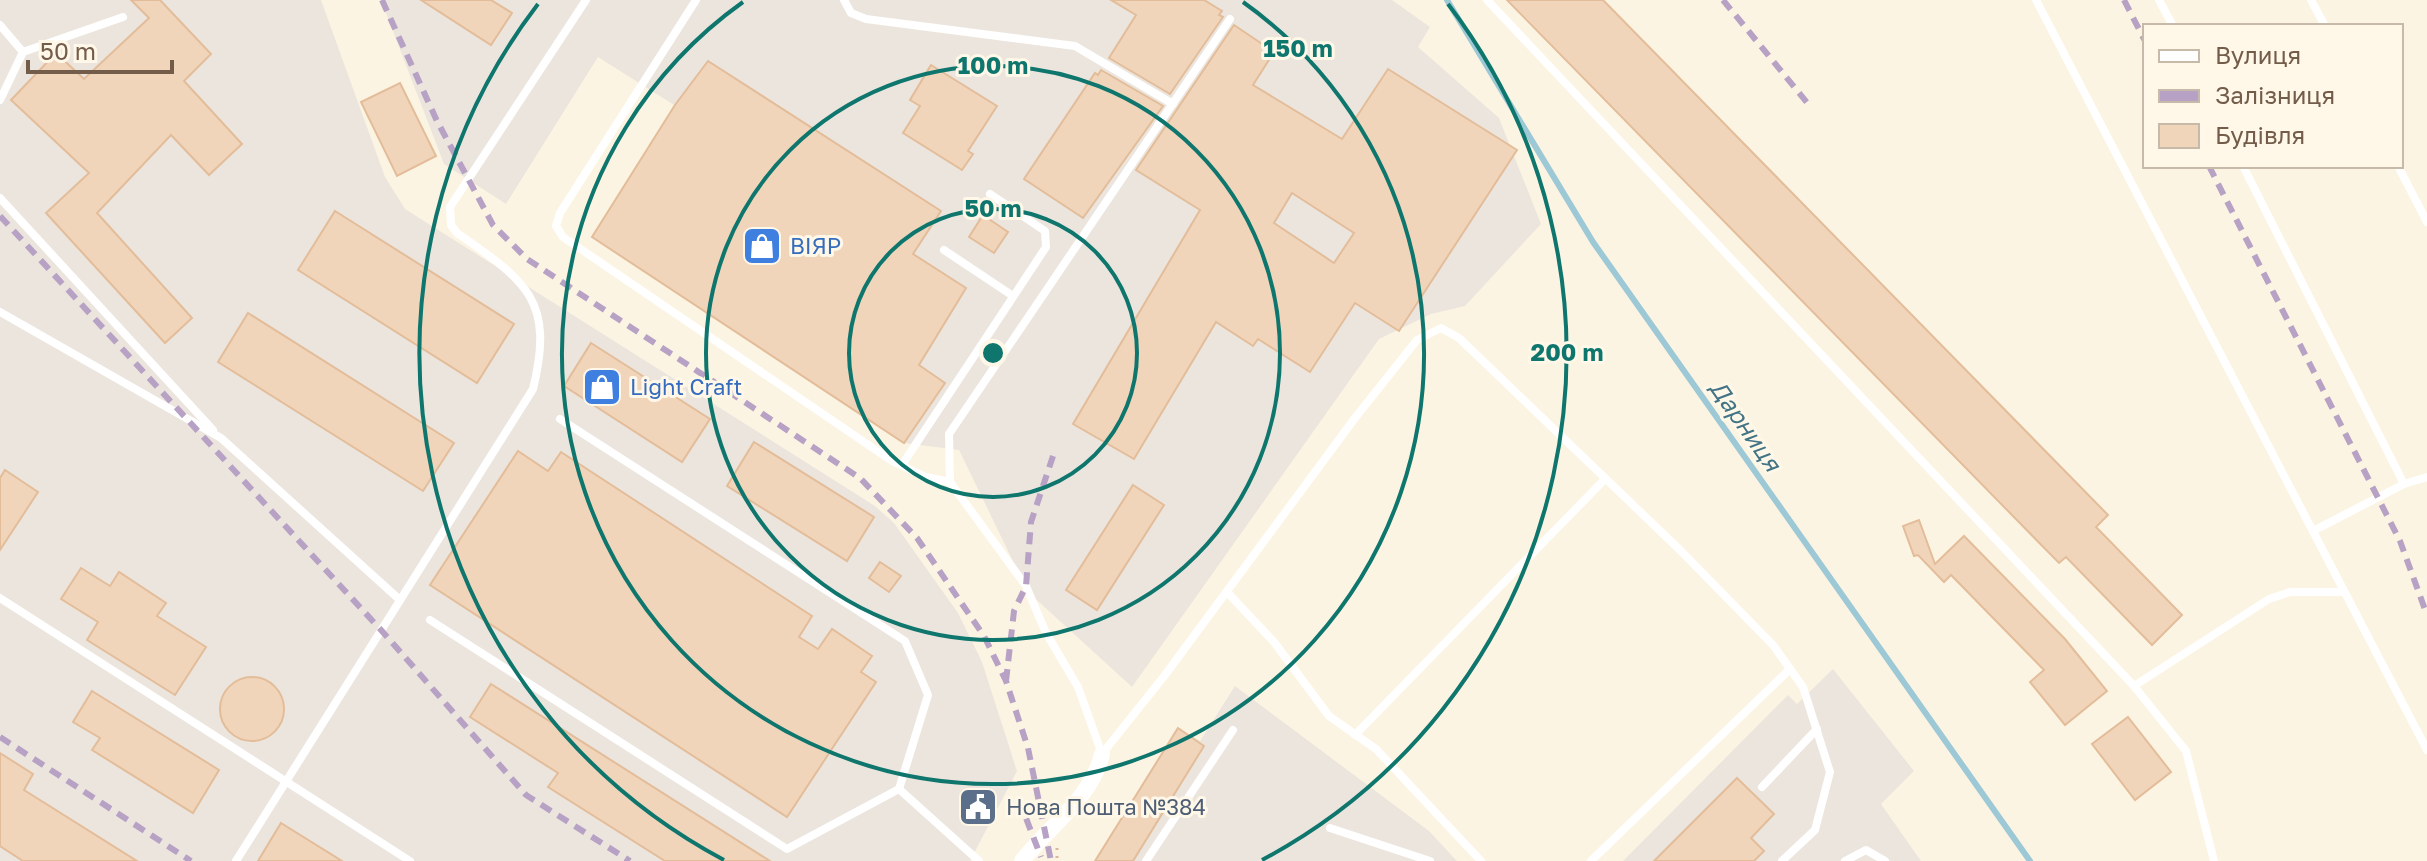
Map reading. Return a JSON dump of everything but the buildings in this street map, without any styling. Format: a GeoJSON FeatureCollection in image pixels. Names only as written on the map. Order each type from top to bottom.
{"type":"FeatureCollection","features":[{"type":"Feature","properties":{"kind":"street"},"geometry":{"type":"LineString","coordinates":[[1022,861],[1084,791],[1098,770],[1102,754]]}},
{"type":"Feature","properties":{"kind":"lane"},"geometry":{"type":"LineString","coordinates":[[236,861],[533,389],[541,357],[541,326],[531,296],[510,270],[457,233],[451,225],[450,207],[586,0]]}},
{"type":"Feature","properties":{"kind":"lane"},"geometry":{"type":"LineString","coordinates":[[696,0],[560,213],[556,226],[563,237],[576,246],[902,465],[926,477],[950,482]]}},
{"type":"Feature","properties":{"kind":"lane"},"geometry":{"type":"LineString","coordinates":[[844,0],[851,13],[866,19],[1075,46],[1173,104]]}},
{"type":"Feature","properties":{"kind":"lane"},"geometry":{"type":"LineString","coordinates":[[1487,0],[2134,686],[2186,751],[2214,861]]}},
{"type":"Feature","properties":{"kind":"lane"},"geometry":{"type":"LineString","coordinates":[[2036,0],[2427,750]]}},
{"type":"Feature","properties":{"kind":"lane"},"geometry":{"type":"LineString","coordinates":[[2159,0],[2172,24]]}},
{"type":"Feature","properties":{"kind":"lane"},"geometry":{"type":"LineString","coordinates":[[2311,0],[2324,24]]}},
{"type":"Feature","properties":{"kind":"lane"},"geometry":{"type":"LineString","coordinates":[[0,100],[23,52],[123,17]]}},
{"type":"Feature","properties":{"kind":"lane"},"geometry":{"type":"LineString","coordinates":[[1102,754],[1078,687],[1046,633],[1026,586],[950,482],[949,434],[1230,19]]}},
{"type":"Feature","properties":{"kind":"lane"},"geometry":{"type":"LineString","coordinates":[[0,25],[23,52]]}},
{"type":"Feature","properties":{"kind":"lane"},"geometry":{"type":"LineString","coordinates":[[2244,168],[2404,484]]}},
{"type":"Feature","properties":{"kind":"lane"},"geometry":{"type":"LineString","coordinates":[[2399,168],[2427,222]]}},
{"type":"Feature","properties":{"kind":"lane"},"geometry":{"type":"LineString","coordinates":[[902,465],[1048,239],[1038,225],[990,194]]}},
{"type":"Feature","properties":{"kind":"lane"},"geometry":{"type":"LineString","coordinates":[[0,198],[221,438],[400,600]]}},
{"type":"Feature","properties":{"kind":"lane"},"geometry":{"type":"LineString","coordinates":[[944,250],[1013,296]]}},
{"type":"Feature","properties":{"kind":"lane"},"geometry":{"type":"LineString","coordinates":[[0,312],[221,438]]}},
{"type":"Feature","properties":{"kind":"lane"},"geometry":{"type":"LineString","coordinates":[[1102,754],[1417,340],[1441,328],[1451,331],[1762,634],[1803,687],[1830,772],[1815,830],[1782,861]]}},
{"type":"Feature","properties":{"kind":"lane"},"geometry":{"type":"LineString","coordinates":[[430,620],[787,849],[899,789],[928,695],[905,641],[560,419]]}},
{"type":"Feature","properties":{"kind":"lane"},"geometry":{"type":"LineString","coordinates":[[2313,531],[2404,484],[2427,477]]}},
{"type":"Feature","properties":{"kind":"lane"},"geometry":{"type":"LineString","coordinates":[[1355,735],[1605,479]]}},
{"type":"Feature","properties":{"kind":"lane"},"geometry":{"type":"LineString","coordinates":[[1227,592],[1274,642],[1329,716],[1376,749],[1481,861]]}},
{"type":"Feature","properties":{"kind":"lane"},"geometry":{"type":"LineString","coordinates":[[2134,686],[2269,599],[2290,592],[2344,592]]}},
{"type":"Feature","properties":{"kind":"lane"},"geometry":{"type":"LineString","coordinates":[[0,598],[410,861]]}},
{"type":"Feature","properties":{"kind":"lane"},"geometry":{"type":"LineString","coordinates":[[1591,861],[1790,669]]}},
{"type":"Feature","properties":{"kind":"lane"},"geometry":{"type":"LineString","coordinates":[[1762,787],[1817,729]]}},
{"type":"Feature","properties":{"kind":"lane"},"geometry":{"type":"LineString","coordinates":[[1146,861],[1233,730]]}},
{"type":"Feature","properties":{"kind":"lane"},"geometry":{"type":"LineString","coordinates":[[899,789],[979,861]]}},
{"type":"Feature","properties":{"kind":"lane"},"geometry":{"type":"LineString","coordinates":[[1330,828],[1430,861]]}},
{"type":"Feature","properties":{"kind":"lane"},"geometry":{"type":"LineString","coordinates":[[1845,861],[1866,850],[1885,861]]}},
{"type":"Feature","properties":{"kind":"shaded area"},"geometry":{"type":"Polygon","coordinates":[[[0,0],[321,0],[385,177],[405,209],[875,506],[894,523],[958,613],[982,662],[1017,771],[970,861],[0,861],[0,0]]]}},
{"type":"Feature","properties":{"kind":"shaded area"},"geometry":{"type":"Polygon","coordinates":[[[381,0],[1392,0],[1430,27],[1418,47],[1499,118],[1541,224],[1465,306],[1431,314],[1379,339],[1132,687],[1028,592],[959,450],[904,443],[592,237],[674,105],[598,57],[506,204],[444,164],[381,0]]]}},
{"type":"Feature","properties":{"kind":"shaded area"},"geometry":{"type":"Polygon","coordinates":[[[1833,669],[1914,771],[1881,804],[1921,861],[1623,861],[1788,695],[1797,704],[1833,669]]]}},
{"type":"Feature","properties":{"kind":"shaded area"},"geometry":{"type":"Polygon","coordinates":[[[1235,686],[1429,831],[1457,861],[1095,861],[1178,728],[1200,741],[1235,686]]]}},
{"type":"Feature","properties":{"kind":"waterway","name":"Дарниця"},"geometry":{"type":"LineString","coordinates":[[1447,0],[1593,242],[2030,861]]}},
{"type":"Feature","properties":{"kind":"railway"},"geometry":{"type":"LineString","coordinates":[[382,0],[437,121],[493,225],[527,259],[860,478],[917,538],[984,636],[1006,681],[1028,748],[1051,861]]}},
{"type":"Feature","properties":{"kind":"railway"},"geometry":{"type":"LineString","coordinates":[[1723,0],[1809,105]]}},
{"type":"Feature","properties":{"kind":"railway"},"geometry":{"type":"LineString","coordinates":[[2124,0],[2143,37]]}},
{"type":"Feature","properties":{"kind":"railway"},"geometry":{"type":"LineString","coordinates":[[2210,168],[2400,541],[2427,615]]}},
{"type":"Feature","properties":{"kind":"railway"},"geometry":{"type":"LineString","coordinates":[[0,216],[381,630],[526,795],[630,861]]}},
{"type":"Feature","properties":{"kind":"railway"},"geometry":{"type":"LineString","coordinates":[[1006,681],[1014,611],[1026,586],[1031,522],[1054,453]]}},
{"type":"Feature","properties":{"kind":"railway"},"geometry":{"type":"LineString","coordinates":[[0,737],[191,861]]}},
{"type":"Feature","properties":{"kind":"railway"},"geometry":{"type":"LineString","coordinates":[[1019,800],[1041,857]]}},
{"type":"Feature","properties":{"kind":"place","name":"ВІЯР"},"geometry":{"type":"Point","coordinates":[762,246]}},
{"type":"Feature","properties":{"kind":"place","name":"Light Craft"},"geometry":{"type":"Point","coordinates":[602,387]}},
{"type":"Feature","properties":{"kind":"place","name":"Нова Пошта №384"},"geometry":{"type":"Point","coordinates":[978,807]}}]}
